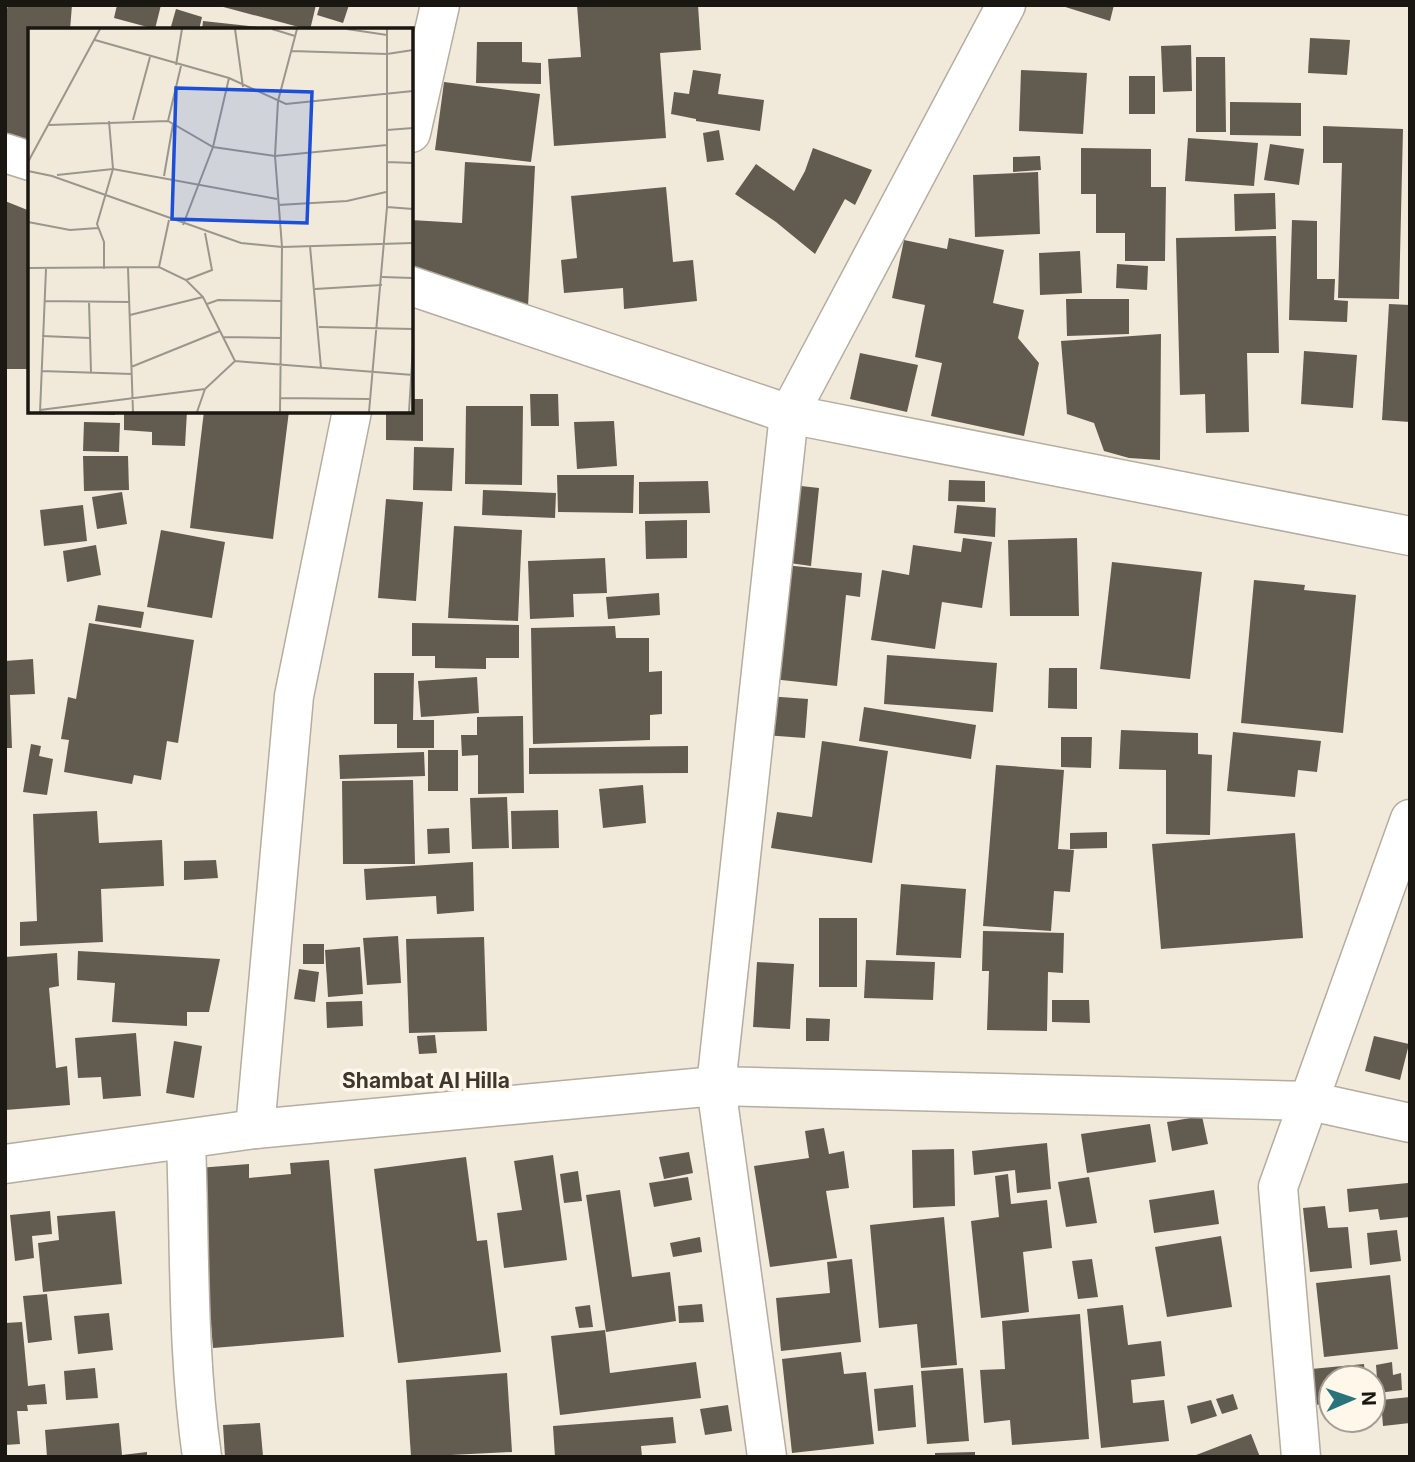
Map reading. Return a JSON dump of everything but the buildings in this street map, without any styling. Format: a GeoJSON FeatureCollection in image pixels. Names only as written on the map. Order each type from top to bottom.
{"type":"FeatureCollection","features":[{"type":"Feature","properties":{"kind":"street"},"geometry":{"type":"LineString","coordinates":[[413,124],[440,5]]}},
{"type":"Feature","properties":{"kind":"street"},"geometry":{"type":"LineString","coordinates":[[767,1457],[716,1086],[789,414],[1006,5]]}},
{"type":"Feature","properties":{"kind":"street"},"geometry":{"type":"LineString","coordinates":[[5,153],[28,160]]}},
{"type":"Feature","properties":{"kind":"street"},"geometry":{"type":"LineString","coordinates":[[413,287],[789,414],[1410,536]]}},
{"type":"Feature","properties":{"kind":"street"},"geometry":{"type":"LineString","coordinates":[[255,1129],[294,696],[352,413]]}},
{"type":"Feature","properties":{"kind":"street"},"geometry":{"type":"LineString","coordinates":[[1301,1457],[1278,1187],[1410,819]]}},
{"type":"Feature","properties":{"kind":"street"},"geometry":{"type":"LineString","coordinates":[[5,1164],[186,1141],[255,1129],[716,1086],[1310,1101],[1410,1124]]}},
{"type":"Feature","properties":{"kind":"street"},"geometry":{"type":"LineString","coordinates":[[186,1141],[191,1269],[190,1341],[202,1457]]}},
{"type":"Feature","properties":{"kind":"district","name":"Shambat Al Hilla"},"geometry":{"type":"Point","coordinates":[426,1080]}}]}
